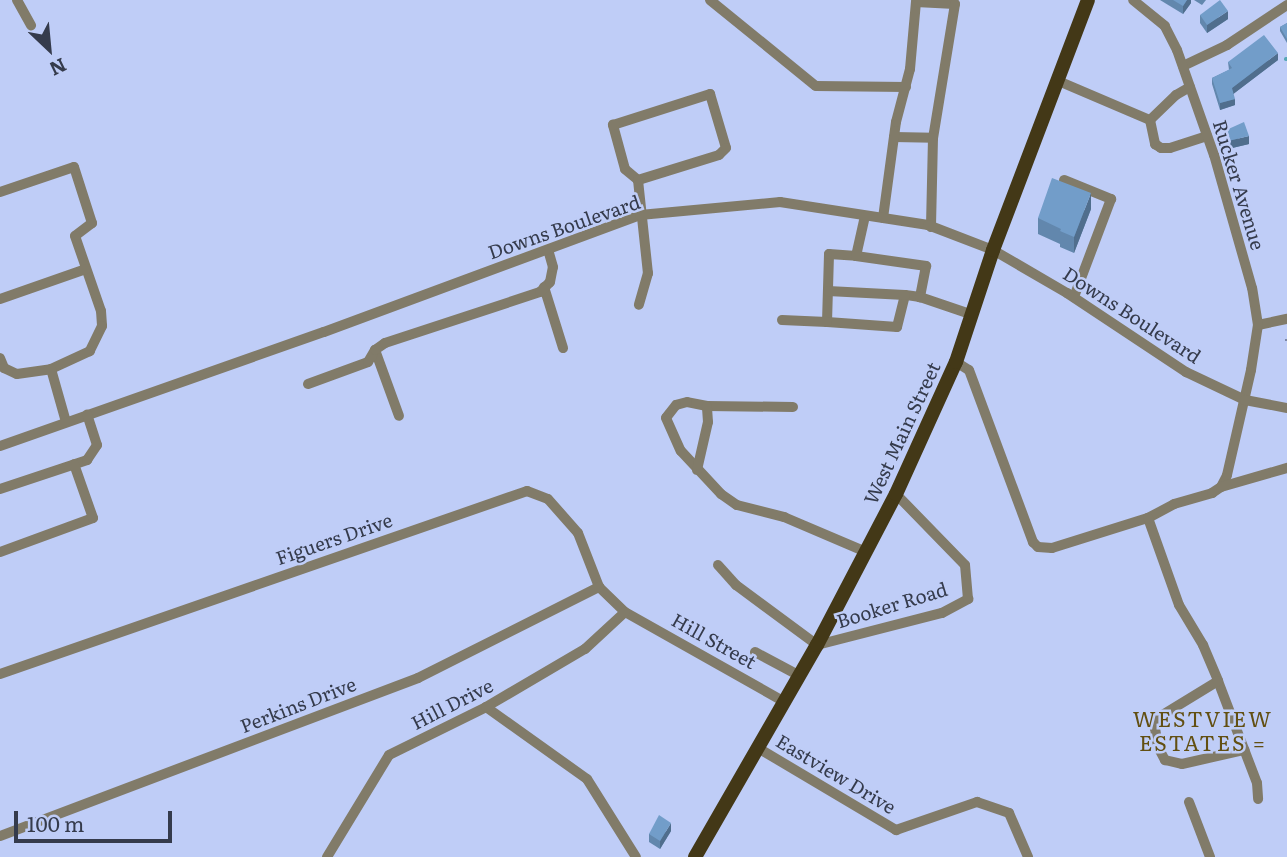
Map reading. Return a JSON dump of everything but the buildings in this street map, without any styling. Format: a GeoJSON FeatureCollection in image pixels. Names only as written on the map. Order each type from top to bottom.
{"type":"FeatureCollection","features":[{"type":"Feature","properties":{"kind":"main road","name":"West Main Street"},"geometry":{"type":"LineString","coordinates":[[695,857],[800,676],[896,494],[956,362],[993,250],[1085,2]]}},
{"type":"Feature","properties":{"kind":"street"},"geometry":{"type":"LineString","coordinates":[[17,0],[31,25]]}},
{"type":"Feature","properties":{"kind":"street"},"geometry":{"type":"LineString","coordinates":[[710,0],[816,86],[906,87]]}},
{"type":"Feature","properties":{"kind":"street","name":"Rucker Avenue"},"geometry":{"type":"LineString","coordinates":[[1133,0],[1165,26],[1183,66],[1207,136],[1252,289],[1258,325],[1245,400],[1227,475],[1221,487]]}},
{"type":"Feature","properties":{"kind":"street"},"geometry":{"type":"LineString","coordinates":[[883,218],[894,137],[910,69],[916,1],[955,2],[933,138],[932,227]]}},
{"type":"Feature","properties":{"kind":"street"},"geometry":{"type":"LineString","coordinates":[[1183,66],[1227,45],[1287,5]]}},
{"type":"Feature","properties":{"kind":"street"},"geometry":{"type":"LineString","coordinates":[[1056,80],[1150,120]]}},
{"type":"Feature","properties":{"kind":"street"},"geometry":{"type":"LineString","coordinates":[[1150,120],[1176,95],[1190,87]]}},
{"type":"Feature","properties":{"kind":"street"},"geometry":{"type":"LineString","coordinates":[[638,180],[719,155],[726,148],[710,94],[613,125],[625,169],[638,180],[648,273],[639,305]]}},
{"type":"Feature","properties":{"kind":"street"},"geometry":{"type":"LineString","coordinates":[[1150,120],[1155,144],[1161,148],[1207,136]]}},
{"type":"Feature","properties":{"kind":"street"},"geometry":{"type":"LineString","coordinates":[[894,137],[933,138]]}},
{"type":"Feature","properties":{"kind":"street"},"geometry":{"type":"LineString","coordinates":[[0,192],[74,167],[92,223],[75,236],[101,311],[102,326],[90,351],[51,369],[17,374],[4,368],[0,358]]}},
{"type":"Feature","properties":{"kind":"street"},"geometry":{"type":"LineString","coordinates":[[1063,180],[1111,199],[1074,297]]}},
{"type":"Feature","properties":{"kind":"street","name":"Downs Boulevard"},"geometry":{"type":"LineString","coordinates":[[0,446],[640,215],[780,202],[932,227],[993,250],[1074,297],[1186,372],[1245,400],[1287,408]]}},
{"type":"Feature","properties":{"kind":"street"},"geometry":{"type":"LineString","coordinates":[[856,256],[865,216]]}},
{"type":"Feature","properties":{"kind":"street"},"geometry":{"type":"LineString","coordinates":[[307,384],[368,362],[375,351],[385,343],[540,292],[550,282],[553,267],[548,250]]}},
{"type":"Feature","properties":{"kind":"street"},"geometry":{"type":"LineString","coordinates":[[827,323],[829,254],[926,266],[920,297]]}},
{"type":"Feature","properties":{"kind":"street"},"geometry":{"type":"LineString","coordinates":[[0,299],[86,269]]}},
{"type":"Feature","properties":{"kind":"street"},"geometry":{"type":"LineString","coordinates":[[544,288],[563,348]]}},
{"type":"Feature","properties":{"kind":"street"},"geometry":{"type":"LineString","coordinates":[[828,291],[920,297],[973,315]]}},
{"type":"Feature","properties":{"kind":"street"},"geometry":{"type":"LineString","coordinates":[[782,320],[897,327],[905,295]]}},
{"type":"Feature","properties":{"kind":"street"},"geometry":{"type":"LineString","coordinates":[[1258,325],[1287,319]]}},
{"type":"Feature","properties":{"kind":"street"},"geometry":{"type":"LineString","coordinates":[[375,351],[398,416]]}},
{"type":"Feature","properties":{"kind":"street"},"geometry":{"type":"LineString","coordinates":[[956,362],[969,370],[1035,545],[1052,548],[1148,518],[1164,508],[1212,493],[1221,487],[1287,468]]}},
{"type":"Feature","properties":{"kind":"street"},"geometry":{"type":"LineString","coordinates":[[51,369],[66,422]]}},
{"type":"Feature","properties":{"kind":"street"},"geometry":{"type":"LineString","coordinates":[[793,407],[687,402],[676,405],[666,418],[681,451],[721,494],[737,505],[785,517],[866,552]]}},
{"type":"Feature","properties":{"kind":"street"},"geometry":{"type":"LineString","coordinates":[[697,470],[708,422],[707,405]]}},
{"type":"Feature","properties":{"kind":"street"},"geometry":{"type":"LineString","coordinates":[[0,489],[88,460],[97,445],[87,415]]}},
{"type":"Feature","properties":{"kind":"street"},"geometry":{"type":"LineString","coordinates":[[0,552],[93,518],[74,464]]}},
{"type":"Feature","properties":{"kind":"street","name":"Figuers Drive"},"geometry":{"type":"LineString","coordinates":[[0,674],[527,491],[548,499],[578,533],[599,587],[625,612]]}},
{"type":"Feature","properties":{"kind":"street","name":"Booker Road"},"geometry":{"type":"LineString","coordinates":[[817,645],[942,613],[968,599],[965,565],[896,494]]}},
{"type":"Feature","properties":{"kind":"street"},"geometry":{"type":"LineString","coordinates":[[1148,518],[1178,605],[1203,645],[1218,681],[1257,783],[1258,799]]}},
{"type":"Feature","properties":{"kind":"street"},"geometry":{"type":"LineString","coordinates":[[718,565],[736,585],[817,645]]}},
{"type":"Feature","properties":{"kind":"street","name":"Perkins Drive"},"geometry":{"type":"LineString","coordinates":[[0,836],[418,678],[599,587]]}},
{"type":"Feature","properties":{"kind":"street","name":"Hill Street"},"geometry":{"type":"LineString","coordinates":[[625,612],[785,702]]}},
{"type":"Feature","properties":{"kind":"street","name":"Hill Drive"},"geometry":{"type":"LineString","coordinates":[[327,857],[389,755],[486,708],[585,649],[625,612]]}},
{"type":"Feature","properties":{"kind":"street"},"geometry":{"type":"LineString","coordinates":[[755,652],[800,676]]}},
{"type":"Feature","properties":{"kind":"street"},"geometry":{"type":"LineString","coordinates":[[1218,681],[1159,717],[1155,728],[1158,747],[1165,760],[1182,764],[1244,750]]}},
{"type":"Feature","properties":{"kind":"street"},"geometry":{"type":"LineString","coordinates":[[486,708],[587,779],[636,857]]}},
{"type":"Feature","properties":{"kind":"street","name":"Eastview Drive"},"geometry":{"type":"LineString","coordinates":[[758,748],[896,830],[976,802],[1009,813],[1028,857]]}},
{"type":"Feature","properties":{"kind":"street"},"geometry":{"type":"LineString","coordinates":[[1189,802],[1210,857]]}},
{"type":"Feature","properties":{"kind":"district","name":"WESTVIEW ESTATES ="},"geometry":{"type":"Point","coordinates":[1203,730]}}]}
